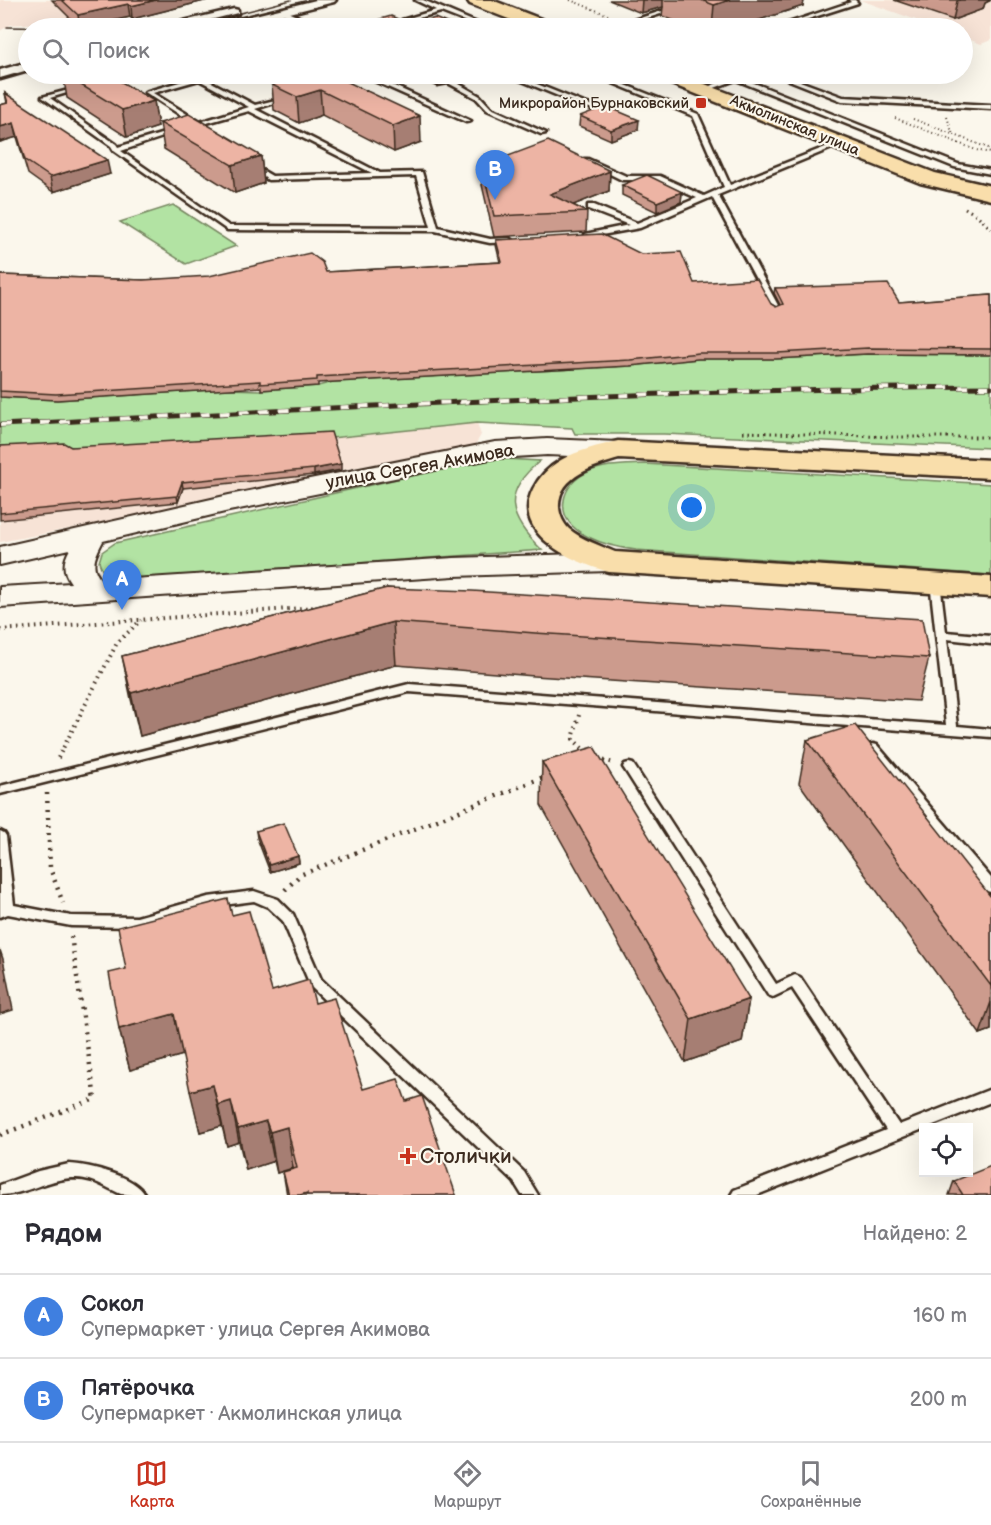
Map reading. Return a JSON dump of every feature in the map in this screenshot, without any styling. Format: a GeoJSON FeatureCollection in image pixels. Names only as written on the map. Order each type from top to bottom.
{"type":"FeatureCollection","features":[{"type":"Feature","properties":{"kind":"main road"},"geometry":{"type":"LineString","coordinates":[[476,0],[522,18]]}},
{"type":"Feature","properties":{"kind":"main road","name":"Акмолинская улица"},"geometry":{"type":"LineString","coordinates":[[689,84],[928,178]]}},
{"type":"Feature","properties":{"kind":"main road"},"geometry":{"type":"LineString","coordinates":[[928,178],[991,193]]}},
{"type":"Feature","properties":{"kind":"main road"},"geometry":{"type":"LineString","coordinates":[[928,178],[991,215]]}},
{"type":"Feature","properties":{"kind":"main road","name":"улица Сергея Акимова"},"geometry":{"type":"LineString","coordinates":[[0,556],[229,503],[495,450],[547,447],[991,469]]}},
{"type":"Feature","properties":{"kind":"main road"},"geometry":{"type":"LineString","coordinates":[[609,562],[566,542],[548,525],[542,503],[549,484],[568,467],[618,450]]}},
{"type":"Feature","properties":{"kind":"main road"},"geometry":{"type":"LineString","coordinates":[[92,536],[79,559],[79,573],[94,591]]}},
{"type":"Feature","properties":{"kind":"main road"},"geometry":{"type":"LineString","coordinates":[[0,597],[454,567],[609,562],[986,586]]}},
{"type":"Feature","properties":{"kind":"street"},"geometry":{"type":"LineString","coordinates":[[216,18],[278,0]]}},
{"type":"Feature","properties":{"kind":"street"},"geometry":{"type":"LineString","coordinates":[[259,18],[330,0]]}},
{"type":"Feature","properties":{"kind":"street"},"geometry":{"type":"LineString","coordinates":[[0,74],[18,69]]}},
{"type":"Feature","properties":{"kind":"lane"},"geometry":{"type":"LineString","coordinates":[[418,0],[461,18]]}},
{"type":"Feature","properties":{"kind":"lane"},"geometry":{"type":"LineString","coordinates":[[645,18],[702,0]]}},
{"type":"Feature","properties":{"kind":"lane"},"geometry":{"type":"LineString","coordinates":[[808,18],[855,3],[852,0]]}},
{"type":"Feature","properties":{"kind":"lane"},"geometry":{"type":"LineString","coordinates":[[412,18],[441,10]]}},
{"type":"Feature","properties":{"kind":"lane"},"geometry":{"type":"LineString","coordinates":[[283,12],[296,18]]}},
{"type":"Feature","properties":{"kind":"lane"},"geometry":{"type":"LineString","coordinates":[[86,84],[45,97],[227,228],[435,229],[490,241],[514,240]]}},
{"type":"Feature","properties":{"kind":"lane"},"geometry":{"type":"LineString","coordinates":[[178,84],[148,92],[198,124]]}},
{"type":"Feature","properties":{"kind":"lane"},"geometry":{"type":"LineString","coordinates":[[210,84],[381,175]]}},
{"type":"Feature","properties":{"kind":"lane"},"geometry":{"type":"LineString","coordinates":[[299,84],[312,90],[303,92]]}},
{"type":"Feature","properties":{"kind":"lane"},"geometry":{"type":"LineString","coordinates":[[323,87],[332,84]]}},
{"type":"Feature","properties":{"kind":"lane"},"geometry":{"type":"LineString","coordinates":[[386,84],[468,121]]}},
{"type":"Feature","properties":{"kind":"lane"},"geometry":{"type":"LineString","coordinates":[[454,84],[478,97],[489,109],[543,133]]}},
{"type":"Feature","properties":{"kind":"lane"},"geometry":{"type":"LineString","coordinates":[[533,84],[582,104],[625,117]]}},
{"type":"Feature","properties":{"kind":"lane"},"geometry":{"type":"LineString","coordinates":[[619,84],[696,115],[728,188]]}},
{"type":"Feature","properties":{"kind":"lane"},"geometry":{"type":"LineString","coordinates":[[704,90],[720,84]]}},
{"type":"Feature","properties":{"kind":"lane"},"geometry":{"type":"LineString","coordinates":[[752,84],[956,166],[991,172]]}},
{"type":"Feature","properties":{"kind":"lane"},"geometry":{"type":"LineString","coordinates":[[802,84],[842,99],[991,107]]}},
{"type":"Feature","properties":{"kind":"lane"},"geometry":{"type":"LineString","coordinates":[[802,104],[828,94]]}},
{"type":"Feature","properties":{"kind":"lane"},"geometry":{"type":"LineString","coordinates":[[116,150],[293,95]]}},
{"type":"Feature","properties":{"kind":"lane"},"geometry":{"type":"LineString","coordinates":[[186,128],[195,134]]}},
{"type":"Feature","properties":{"kind":"lane"},"geometry":{"type":"LineString","coordinates":[[574,237],[597,236],[638,226],[840,143]]}},
{"type":"Feature","properties":{"kind":"lane"},"geometry":{"type":"LineString","coordinates":[[574,155],[625,178],[657,178],[703,198]]}},
{"type":"Feature","properties":{"kind":"lane"},"geometry":{"type":"LineString","coordinates":[[243,161],[271,178],[419,174],[435,229]]}},
{"type":"Feature","properties":{"kind":"lane"},"geometry":{"type":"LineString","coordinates":[[714,194],[776,309]]}},
{"type":"Feature","properties":{"kind":"lane"},"geometry":{"type":"LineString","coordinates":[[591,207],[638,226]]}},
{"type":"Feature","properties":{"kind":"lane"},"geometry":{"type":"LineString","coordinates":[[935,582],[952,730]]}},
{"type":"Feature","properties":{"kind":"lane"},"geometry":{"type":"LineString","coordinates":[[941,635],[991,640]]}},
{"type":"Feature","properties":{"kind":"lane"},"geometry":{"type":"LineString","coordinates":[[0,790],[410,688],[582,703],[859,732],[952,730],[991,734]]}},
{"type":"Feature","properties":{"kind":"lane"},"geometry":{"type":"LineString","coordinates":[[859,732],[991,887]]}},
{"type":"Feature","properties":{"kind":"lane"},"geometry":{"type":"LineString","coordinates":[[629,767],[773,991],[795,981],[896,1132]]}},
{"type":"Feature","properties":{"kind":"lane"},"geometry":{"type":"LineString","coordinates":[[0,836],[4,911],[69,920],[137,922],[208,902],[254,896],[273,903],[288,918],[316,983],[519,1177],[530,1195]]}},
{"type":"Feature","properties":{"kind":"lane"},"geometry":{"type":"LineString","coordinates":[[739,1195],[991,1095]]}},
{"type":"Feature","properties":{"kind":"lane"},"geometry":{"type":"LineString","coordinates":[[0,1192],[64,1171],[90,1171],[117,1182],[136,1195]]}},
{"type":"Feature","properties":{"kind":"path"},"geometry":{"type":"LineString","coordinates":[[943,105],[955,142],[991,152]]}},
{"type":"Feature","properties":{"kind":"path"},"geometry":{"type":"LineString","coordinates":[[912,118],[991,152]]}},
{"type":"Feature","properties":{"kind":"path"},"geometry":{"type":"LineString","coordinates":[[0,630],[320,607]]}},
{"type":"Feature","properties":{"kind":"path"},"geometry":{"type":"LineString","coordinates":[[582,703],[573,739],[592,758],[629,767]]}},
{"type":"Feature","properties":{"kind":"path"},"geometry":{"type":"LineString","coordinates":[[273,903],[300,875],[548,775]]}},
{"type":"Feature","properties":{"kind":"path"},"geometry":{"type":"LineString","coordinates":[[0,1135],[95,1099],[69,920]]}},
{"type":"Feature","properties":{"kind":"shaded area"},"geometry":{"type":"Polygon","coordinates":[[[0,0],[53,0],[72,17],[18,18],[18,24],[10,25],[0,31],[0,0]]]}},
{"type":"Feature","properties":{"kind":"shaded area"},"geometry":{"type":"Polygon","coordinates":[[[860,0],[991,0],[991,40],[981,44],[973,41],[973,18],[911,18],[860,0]]]}},
{"type":"Feature","properties":{"kind":"shaded area"},"geometry":{"type":"Polygon","coordinates":[[[477,423],[481,435],[475,445],[341,470],[163,511],[0,542],[0,452],[321,439],[477,423]]]}},
{"type":"Feature","properties":{"kind":"green space"},"geometry":{"type":"Polygon","coordinates":[[[173,205],[236,246],[186,264],[120,222],[173,205]]]}},
{"type":"Feature","properties":{"kind":"green space"},"geometry":{"type":"Polygon","coordinates":[[[867,354],[991,355],[991,448],[664,434],[575,434],[572,428],[477,423],[321,439],[0,452],[0,397],[57,400],[226,389],[261,390],[318,386],[333,382],[630,366],[698,359],[776,359],[867,354]]]}},
{"type":"Feature","properties":{"kind":"green space"},"geometry":{"type":"Polygon","coordinates":[[[484,460],[540,461],[519,484],[514,495],[514,506],[516,517],[522,528],[542,550],[146,578],[126,578],[102,570],[99,562],[102,552],[115,543],[419,474],[484,460]]]}},
{"type":"Feature","properties":{"kind":"green space"},"geometry":{"type":"Polygon","coordinates":[[[645,464],[991,484],[991,575],[636,550],[613,546],[588,537],[569,522],[564,512],[564,500],[569,488],[578,478],[600,468],[645,464]]]}},
{"type":"Feature","properties":{"kind":"building"},"geometry":{"type":"Polygon","coordinates":[[[62,0],[156,0],[78,15],[62,0]]]}},
{"type":"Feature","properties":{"kind":"building"},"geometry":{"type":"Polygon","coordinates":[[[701,0],[730,0],[714,5],[701,0]]]}},
{"type":"Feature","properties":{"kind":"building"},"geometry":{"type":"Polygon","coordinates":[[[79,84],[125,84],[154,101],[122,110],[79,84]]]}},
{"type":"Feature","properties":{"kind":"building"},"geometry":{"type":"Polygon","coordinates":[[[352,84],[420,116],[393,126],[320,90],[297,97],[272,85],[352,84]]]}},
{"type":"Feature","properties":{"kind":"building"},"geometry":{"type":"Polygon","coordinates":[[[5,93],[107,160],[50,177],[25,160],[14,123],[0,127],[0,105],[8,103],[5,93]]]}},
{"type":"Feature","properties":{"kind":"building"},"geometry":{"type":"Polygon","coordinates":[[[606,106],[639,120],[611,130],[580,116],[606,106]]]}},
{"type":"Feature","properties":{"kind":"building"},"geometry":{"type":"Polygon","coordinates":[[[189,114],[261,156],[232,165],[160,123],[189,114]]]}},
{"type":"Feature","properties":{"kind":"building"},"geometry":{"type":"Polygon","coordinates":[[[548,141],[610,171],[550,194],[587,212],[494,216],[482,166],[548,141]]]}},
{"type":"Feature","properties":{"kind":"building"},"geometry":{"type":"Polygon","coordinates":[[[647,175],[682,192],[657,202],[622,185],[647,175]]]}},
{"type":"Feature","properties":{"kind":"building"},"geometry":{"type":"Polygon","coordinates":[[[601,234],[641,254],[681,252],[694,283],[757,279],[771,304],[776,307],[783,304],[775,288],[888,284],[899,302],[991,295],[991,349],[868,348],[777,353],[699,353],[630,360],[317,377],[317,380],[260,384],[260,381],[56,394],[0,391],[0,275],[143,280],[209,276],[310,253],[322,262],[326,272],[502,262],[496,240],[601,234]]]}},
{"type":"Feature","properties":{"kind":"building"},"geometry":{"type":"Polygon","coordinates":[[[331,432],[341,464],[314,469],[182,482],[177,496],[0,513],[0,446],[64,443],[71,447],[331,432]]]}},
{"type":"Feature","properties":{"kind":"building"},"geometry":{"type":"Polygon","coordinates":[[[387,588],[472,591],[922,619],[929,658],[393,622],[131,693],[122,656],[387,588]]]}},
{"type":"Feature","properties":{"kind":"building"},"geometry":{"type":"Polygon","coordinates":[[[855,725],[991,897],[991,986],[807,740],[855,725]]]}},
{"type":"Feature","properties":{"kind":"building"},"geometry":{"type":"Polygon","coordinates":[[[594,747],[749,999],[691,1019],[542,762],[594,747]]]}},
{"type":"Feature","properties":{"kind":"building"},"geometry":{"type":"Polygon","coordinates":[[[284,823],[298,856],[269,865],[256,831],[284,823]]]}},
{"type":"Feature","properties":{"kind":"building"},"geometry":{"type":"Polygon","coordinates":[[[228,899],[232,915],[249,911],[272,991],[309,980],[315,1003],[334,998],[363,1089],[398,1079],[406,1101],[422,1096],[456,1195],[307,1195],[307,1193],[289,1195],[283,1172],[297,1168],[287,1127],[270,1132],[266,1121],[238,1129],[231,1101],[218,1105],[213,1085],[190,1091],[174,1014],[119,1029],[109,973],[126,969],[118,927],[228,899]]]}},
{"type":"Feature","properties":{"kind":"building"},"geometry":{"type":"Polygon","coordinates":[[[991,1166],[991,1195],[963,1195],[954,1181],[964,1177],[973,1177],[973,1173],[991,1166]]]}},
{"type":"Feature","properties":{"kind":"tram line"},"geometry":{"type":"LineString","coordinates":[[221,18],[291,0]]}},
{"type":"Feature","properties":{"kind":"tram line"},"geometry":{"type":"LineString","coordinates":[[7,27],[18,27]]}},
{"type":"Feature","properties":{"kind":"tram line"},"geometry":{"type":"LineString","coordinates":[[0,81],[18,76]]}},
{"type":"Feature","properties":{"kind":"railway"},"geometry":{"type":"LineString","coordinates":[[0,425],[619,395],[991,387]]}},
{"type":"Feature","properties":{"kind":"place","name":"Микрорайон Бурнаковский"},"geometry":{"type":"Point","coordinates":[701,103]}},
{"type":"Feature","properties":{"kind":"place","name":"Пятёрочка"},"geometry":{"type":"Point","coordinates":[495,200]}},
{"type":"Feature","properties":{"kind":"place","name":"Сокол"},"geometry":{"type":"Point","coordinates":[122,610]}},
{"type":"Feature","properties":{"kind":"place","name":"Столички"},"geometry":{"type":"Point","coordinates":[408,1156]}}]}
